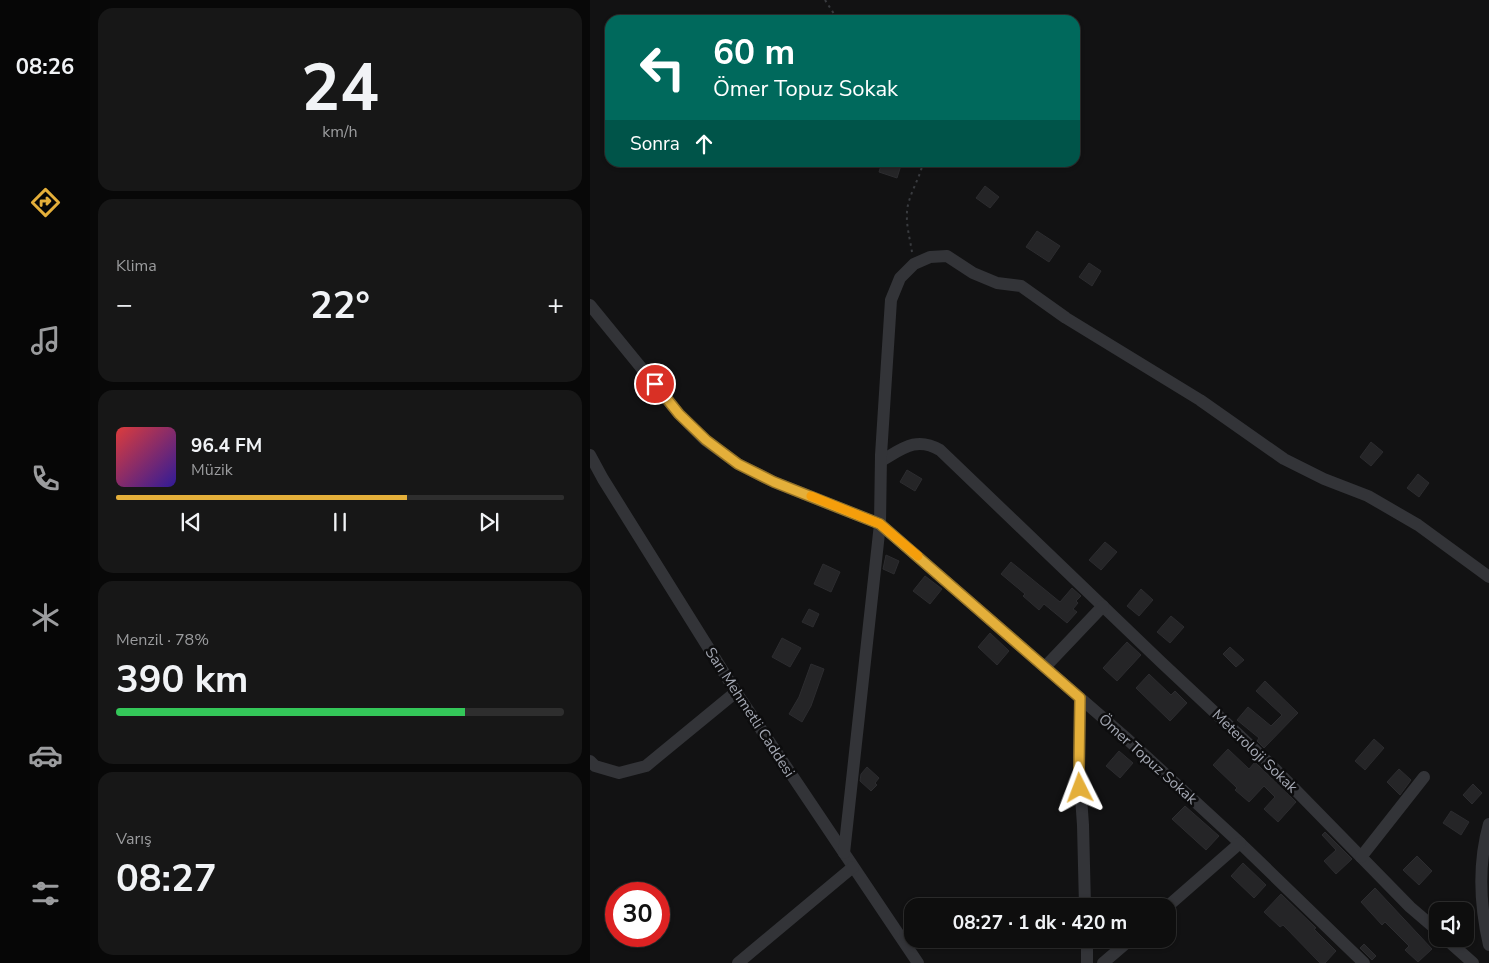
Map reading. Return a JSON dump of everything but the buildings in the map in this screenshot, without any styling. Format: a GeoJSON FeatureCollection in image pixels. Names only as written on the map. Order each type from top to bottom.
{"type":"FeatureCollection","features":[{"type":"Feature","properties":{"kind":"street"},"geometry":{"type":"LineString","coordinates":[[844,853],[880,524],[881,461],[891,300],[900,278],[914,264],[930,257],[947,256],[973,273],[997,283],[1021,286],[1066,318],[1200,400],[1284,459],[1324,479],[1368,496],[1418,525],[1489,577]]}},
{"type":"Feature","properties":{"kind":"street","name":"Ömer Topuz Sokak"},"geometry":{"type":"LineString","coordinates":[[590,305],[679,414],[706,440],[738,464],[774,482],[880,524],[1080,698],[1240,843],[1364,963]]}},
{"type":"Feature","properties":{"kind":"street","name":"Meteroloji Sokak"},"geometry":{"type":"LineString","coordinates":[[881,461],[915,444],[929,444],[940,450],[1273,767],[1410,907],[1429,923]]}},
{"type":"Feature","properties":{"kind":"street","name":"Sarı Mehmetli Caddesi"},"geometry":{"type":"LineString","coordinates":[[590,455],[603,479],[736,692],[918,963]]}},
{"type":"Feature","properties":{"kind":"street"},"geometry":{"type":"LineString","coordinates":[[1045,667],[1102,606]]}},
{"type":"Feature","properties":{"kind":"street"},"geometry":{"type":"LineString","coordinates":[[590,761],[594,766],[618,773],[646,766],[736,692]]}},
{"type":"Feature","properties":{"kind":"street"},"geometry":{"type":"LineString","coordinates":[[1080,698],[1079,769],[1085,898]]}},
{"type":"Feature","properties":{"kind":"street"},"geometry":{"type":"LineString","coordinates":[[1361,857],[1424,778]]}},
{"type":"Feature","properties":{"kind":"street"},"geometry":{"type":"LineString","coordinates":[[1489,824],[1482,851],[1481,868],[1486,931],[1489,945]]}},
{"type":"Feature","properties":{"kind":"street"},"geometry":{"type":"LineString","coordinates":[[1176,899],[1240,843]]}},
{"type":"Feature","properties":{"kind":"street"},"geometry":{"type":"LineString","coordinates":[[738,963],[853,867]]}},
{"type":"Feature","properties":{"kind":"street"},"geometry":{"type":"LineString","coordinates":[[1455,947],[1474,963]]}},
{"type":"Feature","properties":{"kind":"street"},"geometry":{"type":"LineString","coordinates":[[1086,948],[1087,963]]}},
{"type":"Feature","properties":{"kind":"street"},"geometry":{"type":"LineString","coordinates":[[1103,963],[1120,948]]}},
{"type":"Feature","properties":{"kind":"path"},"geometry":{"type":"LineString","coordinates":[[825,0],[835,15]]}},
{"type":"Feature","properties":{"kind":"path"},"geometry":{"type":"LineString","coordinates":[[914,264],[907,225],[907,211],[922,167]]}},
{"type":"Feature","properties":{"kind":"slow traffic"},"geometry":{"type":"LineString","coordinates":[[811,496],[880,524],[918,556]]}},
{"type":"Feature","properties":{"kind":"route"},"geometry":{"type":"LineString","coordinates":[[655,384],[679,414],[706,440],[738,464],[774,482],[880,524],[1080,698],[1080,788]]}}]}
